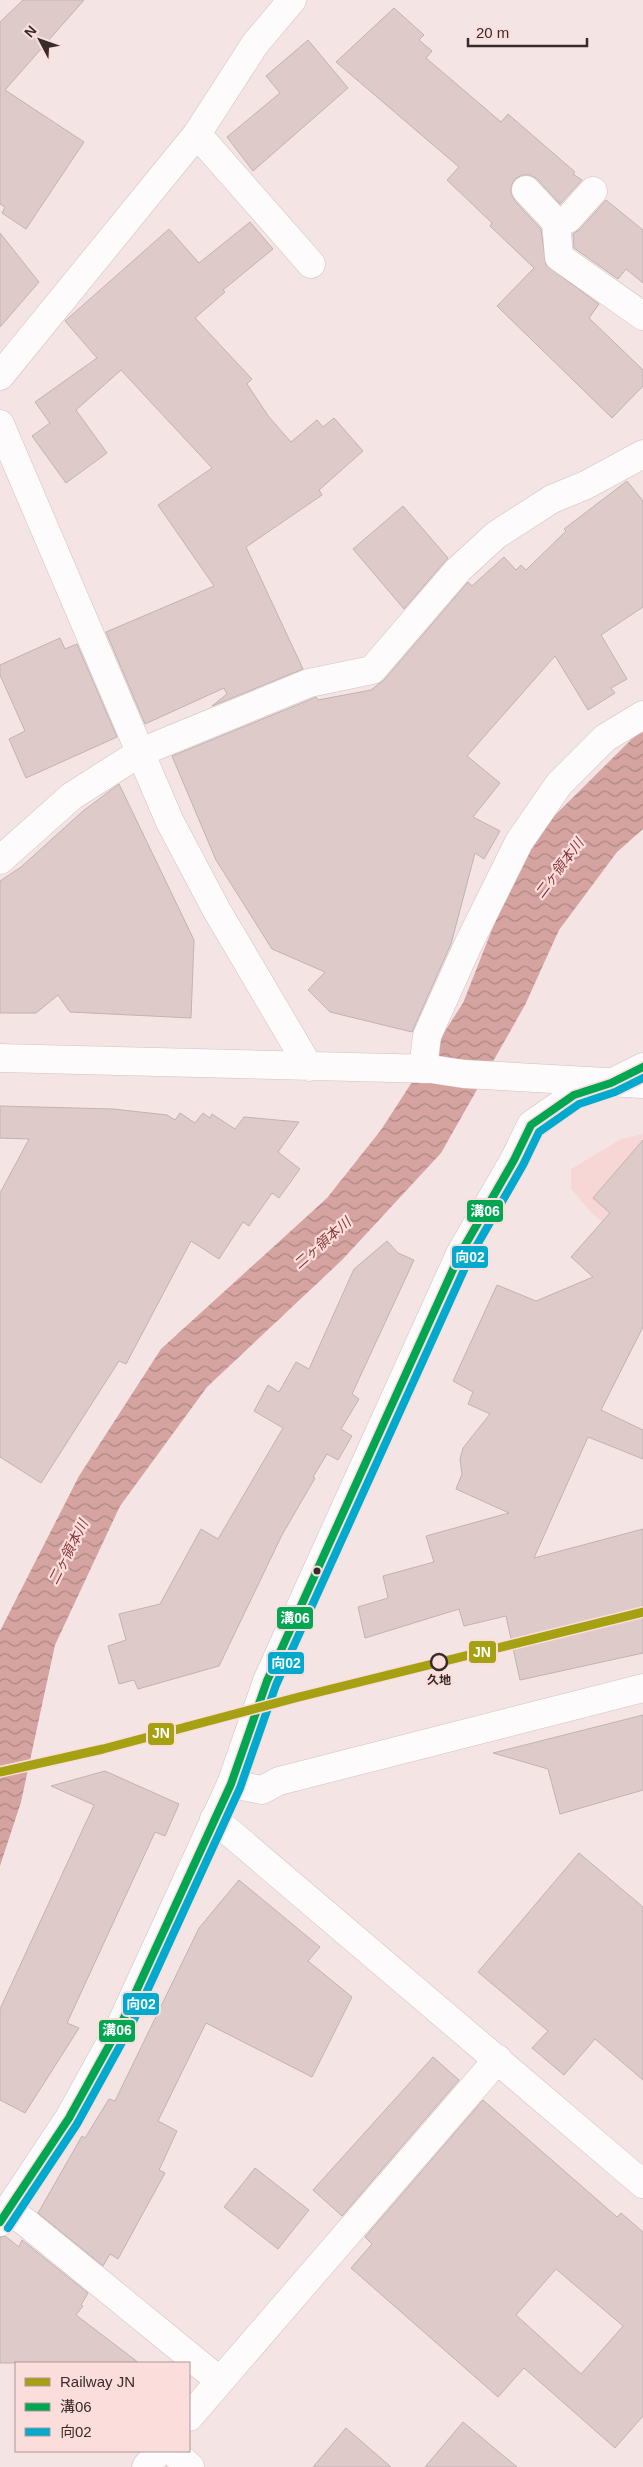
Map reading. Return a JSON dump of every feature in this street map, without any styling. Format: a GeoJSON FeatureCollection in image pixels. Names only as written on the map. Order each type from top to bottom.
{"type":"FeatureCollection","features":[{"type":"Feature","properties":{"kind":"street"},"geometry":{"type":"LineString","coordinates":[[0,376],[197,134],[254,44],[292,0]]}},
{"type":"Feature","properties":{"kind":"street"},"geometry":{"type":"LineString","coordinates":[[197,134],[311,264]]}},
{"type":"Feature","properties":{"kind":"street"},"geometry":{"type":"LineString","coordinates":[[526,190],[556,222],[559,257],[643,316]]}},
{"type":"Feature","properties":{"kind":"street"},"geometry":{"type":"LineString","coordinates":[[556,222],[568,219],[593,191]]}},
{"type":"Feature","properties":{"kind":"street"},"geometry":{"type":"LineString","coordinates":[[0,424],[170,822],[216,910],[309,1067]]}},
{"type":"Feature","properties":{"kind":"street"},"geometry":{"type":"LineString","coordinates":[[0,860],[72,796],[141,752],[309,683],[372,670],[458,570],[496,535],[552,499],[586,486],[643,454]]}},
{"type":"Feature","properties":{"kind":"street"},"geometry":{"type":"LineString","coordinates":[[427,1069],[427,1036],[467,947],[519,842],[559,784],[605,738],[643,714]]}},
{"type":"Feature","properties":{"kind":"street"},"geometry":{"type":"LineString","coordinates":[[0,1058],[427,1069],[464,1074],[520,1075],[643,1084]]}},
{"type":"Feature","properties":{"kind":"street"},"geometry":{"type":"LineString","coordinates":[[220,2381],[24,2221],[4,2217],[69,2118],[122,2022],[231,1784],[267,1681],[460,1254],[514,1160],[531,1125],[574,1095],[611,1083],[643,1067]]}},
{"type":"Feature","properties":{"kind":"street"},"geometry":{"type":"LineString","coordinates":[[231,1784],[262,1790],[279,1781],[643,1688]]}},
{"type":"Feature","properties":{"kind":"street"},"geometry":{"type":"LineString","coordinates":[[214,1819],[643,2184]]}},
{"type":"Feature","properties":{"kind":"street"},"geometry":{"type":"LineString","coordinates":[[190,2416],[498,2059]]}},
{"type":"Feature","properties":{"kind":"street"},"geometry":{"type":"LineString","coordinates":[[146,2467],[158,2452]]}},
{"type":"Feature","properties":{"kind":"street"},"geometry":{"type":"LineString","coordinates":[[173,2452],[190,2467]]}},
{"type":"Feature","properties":{"kind":"shaded area"},"geometry":{"type":"Polygon","coordinates":[[[643,1134],[643,1261],[588,1209],[571,1188],[571,1169],[621,1139],[643,1134]]]}},
{"type":"Feature","properties":{"kind":"water","name":"二ヶ領本川"},"geometry":{"type":"Polygon","coordinates":[[[643,728],[643,829],[617,852],[559,930],[525,1005],[441,1153],[342,1260],[207,1387],[120,1506],[55,1645],[21,1802],[0,1866],[0,1631],[79,1476],[161,1349],[327,1198],[381,1130],[463,1003],[497,917],[540,830],[643,728]]]}},
{"type":"Feature","properties":{"kind":"building"},"geometry":{"type":"Polygon","coordinates":[[[23,0],[84,0],[5,90],[84,142],[26,229],[2,213],[5,207],[0,204],[0,22],[23,0]]]}},
{"type":"Feature","properties":{"kind":"building"},"geometry":{"type":"Polygon","coordinates":[[[394,8],[424,35],[419,40],[432,51],[426,58],[501,122],[508,114],[575,172],[573,174],[582,180],[560,204],[537,179],[530,175],[522,175],[515,179],[511,186],[511,193],[515,201],[541,229],[546,265],[599,304],[589,318],[643,370],[643,386],[612,418],[497,306],[534,268],[490,226],[492,223],[447,180],[459,167],[336,62],[394,8]]]}},
{"type":"Feature","properties":{"kind":"building"},"geometry":{"type":"Polygon","coordinates":[[[308,40],[348,88],[253,171],[227,137],[280,93],[266,76],[308,40]]]}},
{"type":"Feature","properties":{"kind":"building"},"geometry":{"type":"Polygon","coordinates":[[[606,200],[643,230],[643,283],[626,269],[618,279],[574,248],[573,234],[580,229],[606,200]]]}},
{"type":"Feature","properties":{"kind":"building"},"geometry":{"type":"Polygon","coordinates":[[[250,222],[273,249],[223,290],[225,292],[195,318],[252,379],[247,384],[269,417],[291,442],[317,420],[323,427],[334,418],[363,451],[319,490],[322,495],[246,547],[303,669],[212,706],[227,694],[224,688],[145,724],[106,632],[214,586],[158,505],[212,468],[121,370],[76,410],[107,453],[66,483],[32,436],[50,423],[35,402],[97,358],[65,321],[169,229],[199,263],[250,222]]]}},
{"type":"Feature","properties":{"kind":"building"},"geometry":{"type":"Polygon","coordinates":[[[0,233],[39,282],[0,327],[0,233]]]}},
{"type":"Feature","properties":{"kind":"building"},"geometry":{"type":"Polygon","coordinates":[[[627,481],[643,501],[643,607],[601,635],[627,679],[611,688],[615,693],[588,710],[555,656],[467,756],[500,783],[473,817],[500,831],[484,859],[475,853],[451,944],[412,1032],[330,1012],[308,990],[325,972],[272,949],[216,860],[172,756],[316,697],[318,700],[371,690],[384,680],[468,582],[472,586],[504,557],[516,570],[521,565],[526,570],[566,531],[564,529],[627,481]]]}},
{"type":"Feature","properties":{"kind":"building"},"geometry":{"type":"Polygon","coordinates":[[[403,506],[448,558],[404,609],[353,549],[403,506]]]}},
{"type":"Feature","properties":{"kind":"building"},"geometry":{"type":"Polygon","coordinates":[[[60,638],[65,649],[77,644],[117,737],[26,778],[9,739],[25,731],[0,675],[0,665],[60,638]]]}},
{"type":"Feature","properties":{"kind":"building"},"geometry":{"type":"Polygon","coordinates":[[[119,784],[194,940],[191,1018],[70,1012],[58,995],[36,1013],[0,1013],[0,881],[21,867],[83,811],[119,784]]]}},
{"type":"Feature","properties":{"kind":"building"},"geometry":{"type":"Polygon","coordinates":[[[0,1106],[113,1109],[167,1115],[175,1120],[180,1113],[195,1123],[203,1113],[210,1118],[212,1114],[235,1129],[244,1117],[299,1122],[278,1152],[300,1169],[279,1198],[272,1193],[249,1226],[243,1222],[219,1259],[191,1241],[126,1364],[119,1361],[41,1483],[0,1457],[0,1193],[29,1139],[0,1138],[0,1106]]]}},
{"type":"Feature","properties":{"kind":"building"},"geometry":{"type":"Polygon","coordinates":[[[643,1140],[643,1327],[601,1410],[643,1430],[643,1459],[588,1437],[534,1558],[643,1529],[643,1653],[520,1680],[506,1616],[464,1626],[459,1609],[365,1638],[358,1607],[388,1598],[383,1576],[434,1562],[426,1536],[509,1513],[456,1489],[462,1474],[460,1459],[463,1448],[490,1414],[468,1404],[473,1392],[453,1381],[497,1285],[536,1301],[593,1277],[571,1257],[610,1213],[593,1198],[643,1140]]]}},
{"type":"Feature","properties":{"kind":"building"},"geometry":{"type":"Polygon","coordinates":[[[387,1241],[398,1253],[414,1260],[352,1394],[359,1399],[341,1429],[352,1436],[338,1460],[327,1454],[313,1477],[315,1478],[282,1535],[219,1666],[138,1689],[134,1680],[119,1684],[108,1646],[126,1640],[119,1614],[160,1604],[201,1529],[218,1539],[283,1428],[254,1411],[268,1385],[279,1392],[296,1362],[309,1369],[354,1269],[387,1241]]]}},
{"type":"Feature","properties":{"kind":"building"},"geometry":{"type":"Polygon","coordinates":[[[643,1715],[643,1790],[560,1814],[548,1769],[493,1753],[643,1715]]]}},
{"type":"Feature","properties":{"kind":"building"},"geometry":{"type":"Polygon","coordinates":[[[105,1771],[179,1804],[165,1836],[155,1832],[67,2023],[79,2028],[25,2113],[0,2100],[0,2009],[94,1805],[51,1786],[105,1771]]]}},
{"type":"Feature","properties":{"kind":"building"},"geometry":{"type":"Polygon","coordinates":[[[579,1853],[643,1907],[643,2080],[595,2039],[564,2075],[532,2048],[548,2031],[478,1972],[579,1853]]]}},
{"type":"Feature","properties":{"kind":"building"},"geometry":{"type":"Polygon","coordinates":[[[239,1880],[320,1947],[308,1961],[352,1997],[312,2077],[206,2023],[158,2121],[177,2131],[159,2170],[165,2173],[118,2259],[110,2254],[103,2266],[38,2213],[82,2136],[85,2138],[109,2099],[115,2101],[199,1928],[239,1880]]]}},
{"type":"Feature","properties":{"kind":"building"},"geometry":{"type":"Polygon","coordinates":[[[433,2057],[459,2080],[342,2216],[313,2190],[433,2057]]]}},
{"type":"Feature","properties":{"kind":"building"},"geometry":{"type":"Polygon","coordinates":[[[483,2100],[617,2217],[621,2213],[643,2232],[643,2416],[615,2448],[524,2368],[498,2397],[351,2268],[372,2244],[365,2237],[483,2100]],[[556,2269],[516,2315],[581,2374],[623,2326],[556,2269]]]}},
{"type":"Feature","properties":{"kind":"building"},"geometry":{"type":"Polygon","coordinates":[[[255,2168],[309,2210],[278,2249],[224,2207],[255,2168]]]}},
{"type":"Feature","properties":{"kind":"building"},"geometry":{"type":"Polygon","coordinates":[[[5,2236],[19,2247],[22,2240],[88,2293],[81,2305],[83,2306],[76,2315],[138,2362],[0,2363],[0,2237],[5,2236]]]}},
{"type":"Feature","properties":{"kind":"building"},"geometry":{"type":"Polygon","coordinates":[[[463,2422],[517,2467],[425,2467],[463,2422]]]}},
{"type":"Feature","properties":{"kind":"building"},"geometry":{"type":"Polygon","coordinates":[[[346,2428],[391,2467],[313,2467],[346,2428]]]}},
{"type":"Feature","properties":{"kind":"rail line","name":"JN"},"geometry":{"type":"LineString","coordinates":[[0,1772],[103,1749],[299,1697],[643,1612]]}},
{"type":"Feature","properties":{"kind":"transit line","name":"溝06"},"geometry":{"type":"LineString","coordinates":[[0,2222],[69,2118],[122,2022],[231,1784],[267,1681],[460,1254],[514,1160],[531,1125],[574,1095],[611,1083],[643,1067]]}},
{"type":"Feature","properties":{"kind":"transit line","name":"向02"},"geometry":{"type":"LineString","coordinates":[[8,2228],[77,2124],[131,2026],[240,1788],[276,1685],[469,1259],[523,1165],[539,1132],[579,1104],[615,1092],[643,1078]]}},
{"type":"Feature","properties":{"kind":"place","name":"久地"},"geometry":{"type":"Point","coordinates":[439,1662]}}]}
